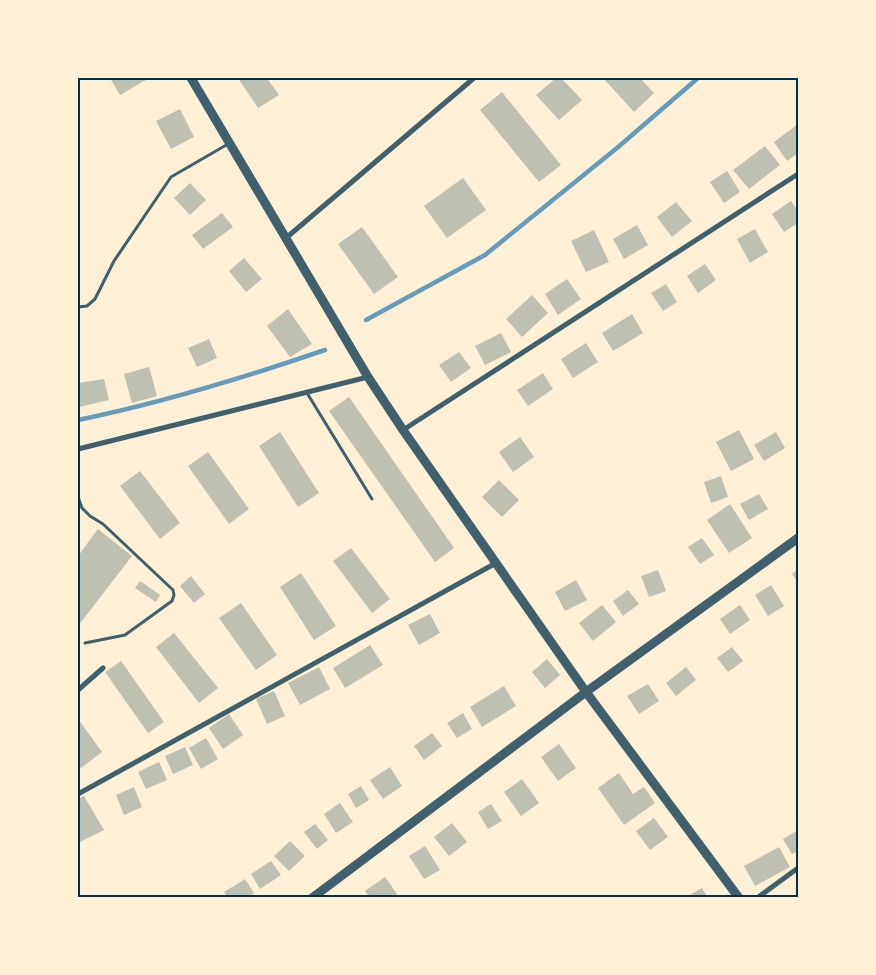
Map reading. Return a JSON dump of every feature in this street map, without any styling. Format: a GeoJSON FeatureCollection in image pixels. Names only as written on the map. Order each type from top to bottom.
{"type":"FeatureCollection","features":[{"type":"Feature","properties":{"kind":"street"},"geometry":{"type":"LineString","coordinates":[[192,78],[368,377],[403,430],[586,692],[739,898]]}},
{"type":"Feature","properties":{"kind":"street"},"geometry":{"type":"LineString","coordinates":[[286,238],[474,78]]}},
{"type":"Feature","properties":{"kind":"street"},"geometry":{"type":"LineString","coordinates":[[403,430],[798,174]]}},
{"type":"Feature","properties":{"kind":"street"},"geometry":{"type":"LineString","coordinates":[[78,449],[368,377]]}},
{"type":"Feature","properties":{"kind":"street"},"geometry":{"type":"LineString","coordinates":[[312,898],[586,692],[798,538]]}},
{"type":"Feature","properties":{"kind":"street"},"geometry":{"type":"LineString","coordinates":[[78,794],[496,563]]}},
{"type":"Feature","properties":{"kind":"street"},"geometry":{"type":"LineString","coordinates":[[78,690],[103,668]]}},
{"type":"Feature","properties":{"kind":"street"},"geometry":{"type":"LineString","coordinates":[[756,898],[798,868]]}},
{"type":"Feature","properties":{"kind":"lane"},"geometry":{"type":"LineString","coordinates":[[78,307],[87,306],[95,298],[114,261],[171,176],[231,143]]}},
{"type":"Feature","properties":{"kind":"lane"},"geometry":{"type":"LineString","coordinates":[[306,392],[372,499]]}},
{"type":"Feature","properties":{"kind":"lane"},"geometry":{"type":"LineString","coordinates":[[78,497],[82,508],[90,516],[103,524],[166,583],[173,590],[174,595],[172,601],[124,635],[85,643]]}},
{"type":"Feature","properties":{"kind":"building"},"geometry":{"type":"Polygon","coordinates":[[[110,78],[144,78],[146,80],[120,95],[110,78]]]}},
{"type":"Feature","properties":{"kind":"building"},"geometry":{"type":"Polygon","coordinates":[[[238,78],[267,78],[279,95],[258,108],[238,78]]]}},
{"type":"Feature","properties":{"kind":"building"},"geometry":{"type":"Polygon","coordinates":[[[556,78],[561,78],[582,100],[559,120],[536,95],[556,78]]]}},
{"type":"Feature","properties":{"kind":"building"},"geometry":{"type":"Polygon","coordinates":[[[603,78],[640,78],[654,93],[634,112],[603,78]]]}},
{"type":"Feature","properties":{"kind":"building"},"geometry":{"type":"Polygon","coordinates":[[[502,92],[561,165],[539,182],[480,110],[502,92]]]}},
{"type":"Feature","properties":{"kind":"building"},"geometry":{"type":"Polygon","coordinates":[[[180,109],[194,137],[171,149],[156,121],[180,109]]]}},
{"type":"Feature","properties":{"kind":"building"},"geometry":{"type":"Polygon","coordinates":[[[798,124],[798,153],[787,161],[774,142],[798,124]]]}},
{"type":"Feature","properties":{"kind":"building"},"geometry":{"type":"Polygon","coordinates":[[[765,146],[780,165],[749,189],[733,170],[765,146]]]}},
{"type":"Feature","properties":{"kind":"building"},"geometry":{"type":"Polygon","coordinates":[[[727,171],[740,192],[724,203],[710,182],[727,171]]]}},
{"type":"Feature","properties":{"kind":"building"},"geometry":{"type":"Polygon","coordinates":[[[463,178],[486,210],[447,238],[424,206],[463,178]]]}},
{"type":"Feature","properties":{"kind":"building"},"geometry":{"type":"Polygon","coordinates":[[[190,183],[206,200],[190,215],[174,198],[190,183]]]}},
{"type":"Feature","properties":{"kind":"building"},"geometry":{"type":"Polygon","coordinates":[[[791,201],[798,211],[798,223],[784,232],[772,214],[791,201]]]}},
{"type":"Feature","properties":{"kind":"building"},"geometry":{"type":"Polygon","coordinates":[[[676,202],[692,221],[672,237],[657,217],[676,202]]]}},
{"type":"Feature","properties":{"kind":"building"},"geometry":{"type":"Polygon","coordinates":[[[222,213],[233,227],[203,249],[192,235],[222,213]]]}},
{"type":"Feature","properties":{"kind":"building"},"geometry":{"type":"Polygon","coordinates":[[[637,225],[648,245],[624,259],[613,239],[637,225]]]}},
{"type":"Feature","properties":{"kind":"building"},"geometry":{"type":"Polygon","coordinates":[[[362,227],[398,277],[374,294],[338,244],[362,227]]]}},
{"type":"Feature","properties":{"kind":"building"},"geometry":{"type":"Polygon","coordinates":[[[755,229],[768,252],[750,263],[737,239],[755,229]]]}},
{"type":"Feature","properties":{"kind":"building"},"geometry":{"type":"Polygon","coordinates":[[[594,230],[609,262],[586,272],[571,241],[594,230]]]}},
{"type":"Feature","properties":{"kind":"building"},"geometry":{"type":"Polygon","coordinates":[[[244,258],[262,279],[246,292],[229,271],[244,258]]]}},
{"type":"Feature","properties":{"kind":"building"},"geometry":{"type":"Polygon","coordinates":[[[705,264],[716,280],[698,293],[687,276],[705,264]]]}},
{"type":"Feature","properties":{"kind":"building"},"geometry":{"type":"Polygon","coordinates":[[[567,279],[581,299],[558,315],[545,294],[567,279]]]}},
{"type":"Feature","properties":{"kind":"building"},"geometry":{"type":"Polygon","coordinates":[[[666,284],[677,302],[663,311],[651,293],[666,284]]]}},
{"type":"Feature","properties":{"kind":"building"},"geometry":{"type":"Polygon","coordinates":[[[532,295],[548,313],[522,337],[506,319],[532,295]]]}},
{"type":"Feature","properties":{"kind":"building"},"geometry":{"type":"Polygon","coordinates":[[[288,309],[312,344],[290,357],[267,326],[288,309]]]}},
{"type":"Feature","properties":{"kind":"building"},"geometry":{"type":"Polygon","coordinates":[[[632,314],[643,333],[613,351],[602,333],[632,314]]]}},
{"type":"Feature","properties":{"kind":"building"},"geometry":{"type":"Polygon","coordinates":[[[501,333],[511,352],[485,365],[475,346],[501,333]]]}},
{"type":"Feature","properties":{"kind":"building"},"geometry":{"type":"Polygon","coordinates":[[[209,339],[217,358],[197,367],[188,348],[209,339]]]}},
{"type":"Feature","properties":{"kind":"building"},"geometry":{"type":"Polygon","coordinates":[[[586,343],[598,362],[573,378],[561,359],[586,343]]]}},
{"type":"Feature","properties":{"kind":"building"},"geometry":{"type":"Polygon","coordinates":[[[459,352],[471,368],[451,382],[439,365],[459,352]]]}},
{"type":"Feature","properties":{"kind":"building"},"geometry":{"type":"Polygon","coordinates":[[[149,367],[157,396],[132,403],[124,374],[149,367]]]}},
{"type":"Feature","properties":{"kind":"building"},"geometry":{"type":"Polygon","coordinates":[[[543,373],[553,389],[528,406],[517,390],[543,373]]]}},
{"type":"Feature","properties":{"kind":"building"},"geometry":{"type":"Polygon","coordinates":[[[104,379],[109,400],[79,407],[78,383],[104,379]]]}},
{"type":"Feature","properties":{"kind":"building"},"geometry":{"type":"Polygon","coordinates":[[[349,397],[454,548],[435,562],[329,411],[349,397]]]}},
{"type":"Feature","properties":{"kind":"building"},"geometry":{"type":"Polygon","coordinates":[[[739,430],[754,459],[731,471],[716,442],[739,430]]]}},
{"type":"Feature","properties":{"kind":"building"},"geometry":{"type":"Polygon","coordinates":[[[280,432],[319,493],[298,507],[259,446],[280,432]]]}},
{"type":"Feature","properties":{"kind":"building"},"geometry":{"type":"Polygon","coordinates":[[[776,432],[785,448],[764,461],[754,445],[776,432]]]}},
{"type":"Feature","properties":{"kind":"building"},"geometry":{"type":"Polygon","coordinates":[[[520,437],[534,457],[513,472],[499,452],[520,437]]]}},
{"type":"Feature","properties":{"kind":"building"},"geometry":{"type":"Polygon","coordinates":[[[208,452],[249,509],[229,524],[188,466],[208,452]]]}},
{"type":"Feature","properties":{"kind":"building"},"geometry":{"type":"Polygon","coordinates":[[[140,471],[180,523],[160,539],[120,486],[140,471]]]}},
{"type":"Feature","properties":{"kind":"building"},"geometry":{"type":"Polygon","coordinates":[[[721,476],[728,497],[711,503],[704,482],[721,476]]]}},
{"type":"Feature","properties":{"kind":"building"},"geometry":{"type":"Polygon","coordinates":[[[499,480],[519,500],[502,517],[482,497],[499,480]]]}},
{"type":"Feature","properties":{"kind":"building"},"geometry":{"type":"Polygon","coordinates":[[[759,494],[768,509],[749,520],[740,504],[759,494]]]}},
{"type":"Feature","properties":{"kind":"building"},"geometry":{"type":"Polygon","coordinates":[[[730,504],[752,538],[729,553],[707,520],[730,504]]]}},
{"type":"Feature","properties":{"kind":"building"},"geometry":{"type":"Polygon","coordinates":[[[98,529],[132,556],[78,626],[78,556],[98,529]]]}},
{"type":"Feature","properties":{"kind":"building"},"geometry":{"type":"Polygon","coordinates":[[[702,538],[714,555],[700,564],[688,547],[702,538]]]}},
{"type":"Feature","properties":{"kind":"building"},"geometry":{"type":"Polygon","coordinates":[[[351,548],[390,599],[372,613],[333,561],[351,548]]]}},
{"type":"Feature","properties":{"kind":"building"},"geometry":{"type":"Polygon","coordinates":[[[798,569],[798,582],[792,574],[798,569]]]}},
{"type":"Feature","properties":{"kind":"building"},"geometry":{"type":"Polygon","coordinates":[[[658,570],[666,591],[649,597],[641,576],[658,570]]]}},
{"type":"Feature","properties":{"kind":"building"},"geometry":{"type":"Polygon","coordinates":[[[301,573],[336,626],[314,640],[280,587],[301,573]]]}},
{"type":"Feature","properties":{"kind":"building"},"geometry":{"type":"Polygon","coordinates":[[[191,576],[205,594],[194,603],[180,586],[191,576]]]}},
{"type":"Feature","properties":{"kind":"building"},"geometry":{"type":"Polygon","coordinates":[[[576,580],[587,600],[565,611],[555,592],[576,580]]]}},
{"type":"Feature","properties":{"kind":"building"},"geometry":{"type":"Polygon","coordinates":[[[140,581],[160,595],[156,602],[135,588],[140,581]]]}},
{"type":"Feature","properties":{"kind":"building"},"geometry":{"type":"Polygon","coordinates":[[[771,585],[784,606],[768,616],[755,595],[771,585]]]}},
{"type":"Feature","properties":{"kind":"building"},"geometry":{"type":"Polygon","coordinates":[[[628,590],[639,604],[623,616],[613,601],[628,590]]]}},
{"type":"Feature","properties":{"kind":"building"},"geometry":{"type":"Polygon","coordinates":[[[241,603],[277,655],[256,670],[219,618],[241,603]]]}},
{"type":"Feature","properties":{"kind":"building"},"geometry":{"type":"Polygon","coordinates":[[[602,605],[616,622],[593,641],[579,623],[602,605]]]}},
{"type":"Feature","properties":{"kind":"building"},"geometry":{"type":"Polygon","coordinates":[[[740,605],[750,620],[730,634],[720,619],[740,605]]]}},
{"type":"Feature","properties":{"kind":"building"},"geometry":{"type":"Polygon","coordinates":[[[430,614],[440,633],[419,645],[408,625],[430,614]]]}},
{"type":"Feature","properties":{"kind":"building"},"geometry":{"type":"Polygon","coordinates":[[[174,633],[218,688],[199,703],[156,647],[174,633]]]}},
{"type":"Feature","properties":{"kind":"building"},"geometry":{"type":"Polygon","coordinates":[[[370,645],[383,665],[345,688],[333,668],[370,645]]]}},
{"type":"Feature","properties":{"kind":"building"},"geometry":{"type":"Polygon","coordinates":[[[732,647],[743,661],[728,672],[717,658],[732,647]]]}},
{"type":"Feature","properties":{"kind":"building"},"geometry":{"type":"Polygon","coordinates":[[[547,659],[560,675],[545,688],[532,672],[547,659]]]}},
{"type":"Feature","properties":{"kind":"building"},"geometry":{"type":"Polygon","coordinates":[[[121,661],[164,722],[148,733],[105,672],[121,661]]]}},
{"type":"Feature","properties":{"kind":"building"},"geometry":{"type":"Polygon","coordinates":[[[319,667],[330,689],[300,705],[288,683],[319,667]]]}},
{"type":"Feature","properties":{"kind":"building"},"geometry":{"type":"Polygon","coordinates":[[[686,667],[696,680],[676,696],[666,683],[686,667]]]}},
{"type":"Feature","properties":{"kind":"building"},"geometry":{"type":"Polygon","coordinates":[[[648,684],[659,701],[639,714],[627,696],[648,684]]]}},
{"type":"Feature","properties":{"kind":"building"},"geometry":{"type":"Polygon","coordinates":[[[504,686],[516,706],[482,727],[470,707],[504,686]]]}},
{"type":"Feature","properties":{"kind":"building"},"geometry":{"type":"Polygon","coordinates":[[[274,691],[285,716],[267,724],[256,699],[274,691]]]}},
{"type":"Feature","properties":{"kind":"building"},"geometry":{"type":"Polygon","coordinates":[[[463,713],[472,729],[457,738],[447,723],[463,713]]]}},
{"type":"Feature","properties":{"kind":"building"},"geometry":{"type":"Polygon","coordinates":[[[229,714],[243,735],[223,749],[209,728],[229,714]]]}},
{"type":"Feature","properties":{"kind":"building"},"geometry":{"type":"Polygon","coordinates":[[[78,719],[102,752],[81,768],[78,764],[78,719]]]}},
{"type":"Feature","properties":{"kind":"building"},"geometry":{"type":"Polygon","coordinates":[[[432,733],[442,746],[424,760],[414,746],[432,733]]]}},
{"type":"Feature","properties":{"kind":"building"},"geometry":{"type":"Polygon","coordinates":[[[206,738],[218,759],[201,769],[189,748],[206,738]]]}},
{"type":"Feature","properties":{"kind":"building"},"geometry":{"type":"Polygon","coordinates":[[[559,744],[576,768],[558,781],[541,757],[559,744]]]}},
{"type":"Feature","properties":{"kind":"building"},"geometry":{"type":"Polygon","coordinates":[[[185,747],[193,765],[173,774],[165,756],[185,747]]]}},
{"type":"Feature","properties":{"kind":"building"},"geometry":{"type":"Polygon","coordinates":[[[159,762],[167,780],[146,789],[138,772],[159,762]]]}},
{"type":"Feature","properties":{"kind":"building"},"geometry":{"type":"Polygon","coordinates":[[[390,767],[402,786],[383,799],[370,780],[390,767]]]}},
{"type":"Feature","properties":{"kind":"building"},"geometry":{"type":"Polygon","coordinates":[[[619,773],[633,794],[644,787],[655,803],[624,825],[598,788],[619,773]]]}},
{"type":"Feature","properties":{"kind":"building"},"geometry":{"type":"Polygon","coordinates":[[[522,779],[539,803],[521,816],[504,792],[522,779]]]}},
{"type":"Feature","properties":{"kind":"building"},"geometry":{"type":"Polygon","coordinates":[[[361,786],[369,800],[356,808],[348,794],[361,786]]]}},
{"type":"Feature","properties":{"kind":"building"},"geometry":{"type":"Polygon","coordinates":[[[134,787],[142,807],[124,815],[116,795],[134,787]]]}},
{"type":"Feature","properties":{"kind":"building"},"geometry":{"type":"Polygon","coordinates":[[[84,796],[104,830],[78,843],[78,799],[84,796]]]}},
{"type":"Feature","properties":{"kind":"building"},"geometry":{"type":"Polygon","coordinates":[[[340,803],[353,822],[336,833],[324,814],[340,803]]]}},
{"type":"Feature","properties":{"kind":"building"},"geometry":{"type":"Polygon","coordinates":[[[491,804],[502,821],[488,829],[478,812],[491,804]]]}},
{"type":"Feature","properties":{"kind":"building"},"geometry":{"type":"Polygon","coordinates":[[[654,818],[668,837],[650,850],[636,831],[654,818]]]}},
{"type":"Feature","properties":{"kind":"building"},"geometry":{"type":"Polygon","coordinates":[[[452,823],[467,842],[449,856],[434,837],[452,823]]]}},
{"type":"Feature","properties":{"kind":"building"},"geometry":{"type":"Polygon","coordinates":[[[315,824],[328,840],[317,849],[304,832],[315,824]]]}},
{"type":"Feature","properties":{"kind":"building"},"geometry":{"type":"Polygon","coordinates":[[[798,830],[798,851],[792,854],[783,839],[798,830]]]}},
{"type":"Feature","properties":{"kind":"building"},"geometry":{"type":"Polygon","coordinates":[[[290,841],[305,856],[289,871],[274,856],[290,841]]]}},
{"type":"Feature","properties":{"kind":"building"},"geometry":{"type":"Polygon","coordinates":[[[425,846],[440,870],[424,879],[409,856],[425,846]]]}},
{"type":"Feature","properties":{"kind":"building"},"geometry":{"type":"Polygon","coordinates":[[[779,847],[790,867],[755,886],[744,866],[779,847]]]}},
{"type":"Feature","properties":{"kind":"building"},"geometry":{"type":"Polygon","coordinates":[[[271,861],[281,875],[260,889],[251,874],[271,861]]]}},
{"type":"Feature","properties":{"kind":"building"},"geometry":{"type":"Polygon","coordinates":[[[385,877],[397,894],[393,898],[370,898],[365,891],[385,877]]]}},
{"type":"Feature","properties":{"kind":"building"},"geometry":{"type":"Polygon","coordinates":[[[245,879],[254,893],[247,898],[228,898],[224,892],[245,879]]]}},
{"type":"Feature","properties":{"kind":"building"},"geometry":{"type":"Polygon","coordinates":[[[702,888],[708,898],[689,898],[688,896],[702,888]]]}},
{"type":"Feature","properties":{"kind":"waterway"},"geometry":{"type":"LineString","coordinates":[[366,320],[485,255],[617,148],[698,78]]}},
{"type":"Feature","properties":{"kind":"waterway"},"geometry":{"type":"LineString","coordinates":[[78,420],[202,389],[325,350]]}}]}
